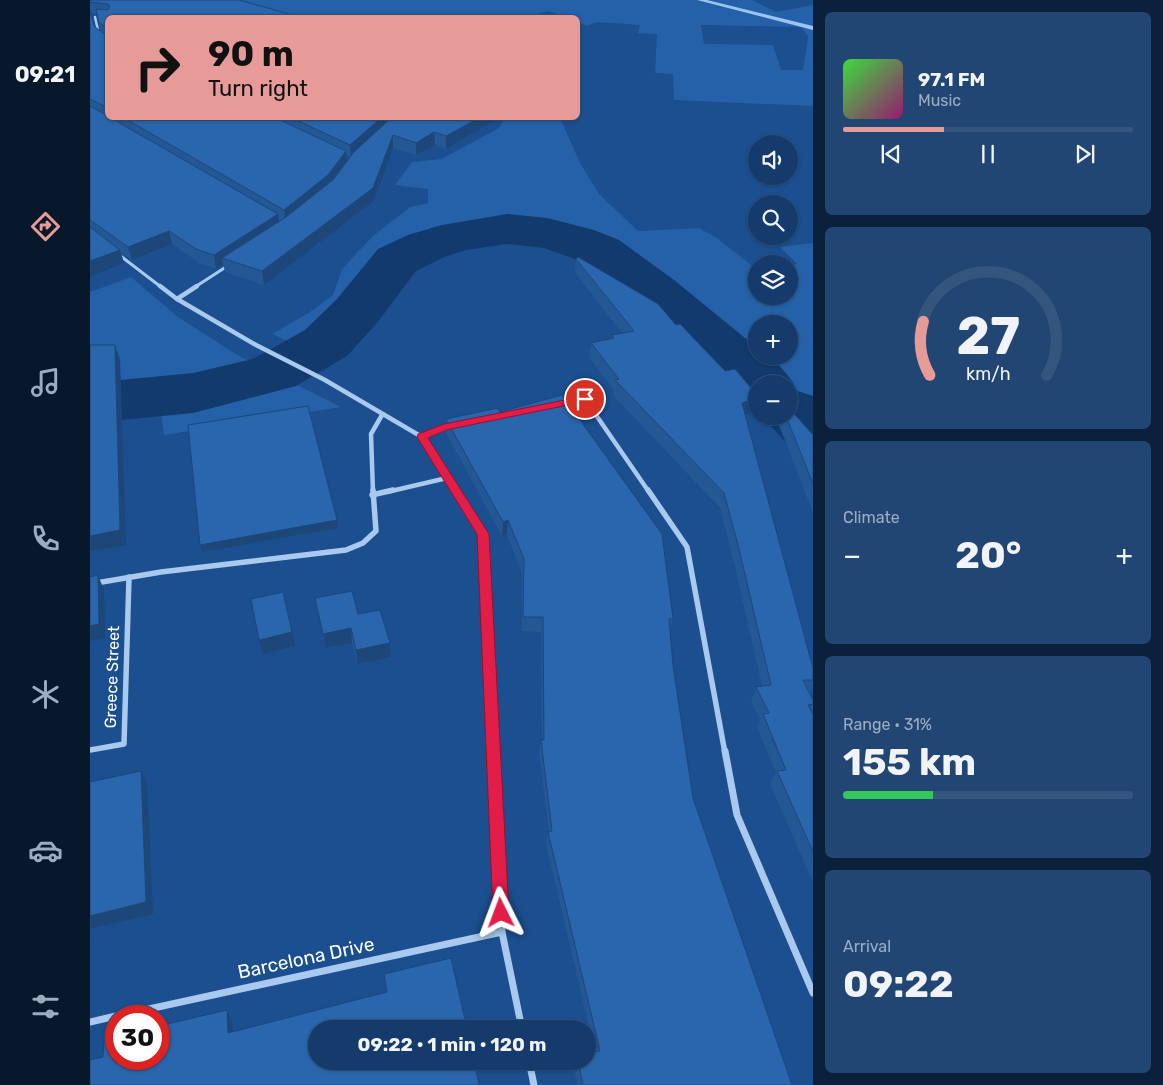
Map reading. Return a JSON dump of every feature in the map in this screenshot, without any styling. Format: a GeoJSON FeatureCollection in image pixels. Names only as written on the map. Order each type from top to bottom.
{"type":"FeatureCollection","features":[{"type":"Feature","properties":{"kind":"street"},"geometry":{"type":"LineString","coordinates":[[90,16],[102,17]]}},
{"type":"Feature","properties":{"kind":"street"},"geometry":{"type":"LineString","coordinates":[[95,17],[99,35],[105,40]]}},
{"type":"Feature","properties":{"kind":"street"},"geometry":{"type":"LineString","coordinates":[[114,251],[178,299],[256,345],[325,380],[422,437],[483,534],[502,932],[520,1020]]}},
{"type":"Feature","properties":{"kind":"street"},"geometry":{"type":"LineString","coordinates":[[178,299],[232,263]]}},
{"type":"Feature","properties":{"kind":"street"},"geometry":{"type":"LineString","coordinates":[[557,404],[585,399],[688,547],[737,815],[813,993]]}},
{"type":"Feature","properties":{"kind":"street"},"geometry":{"type":"LineString","coordinates":[[90,584],[129,577],[352,548],[370,538],[376,531],[372,495],[371,434],[382,415]]}},
{"type":"Feature","properties":{"kind":"street"},"geometry":{"type":"LineString","coordinates":[[422,437],[444,428],[462,424]]}},
{"type":"Feature","properties":{"kind":"street"},"geometry":{"type":"LineString","coordinates":[[372,495],[447,478]]}},
{"type":"Feature","properties":{"kind":"street","name":"Greece Street"},"geometry":{"type":"LineString","coordinates":[[90,750],[124,744],[129,577]]}},
{"type":"Feature","properties":{"kind":"street","name":"Barcelona Drive"},"geometry":{"type":"LineString","coordinates":[[167,1005],[502,932]]}},
{"type":"Feature","properties":{"kind":"street","name":"Barcelona Drive"},"geometry":{"type":"LineString","coordinates":[[90,1022],[105,1019]]}},
{"type":"Feature","properties":{"kind":"street"},"geometry":{"type":"LineString","coordinates":[[531,1070],[534,1085]]}},
{"type":"Feature","properties":{"kind":"shaded area"},"geometry":{"type":"Polygon","coordinates":[[[90,0],[752,0],[776,12],[813,5],[813,106],[674,100],[673,74],[655,73],[657,34],[638,33],[640,25],[598,22],[586,26],[580,23],[580,15],[560,15],[548,11],[532,15],[205,15],[90,0]],[[701,25],[704,44],[773,45],[781,70],[803,70],[808,36],[801,27],[701,25]]]}},
{"type":"Feature","properties":{"kind":"shaded area"},"geometry":{"type":"Polygon","coordinates":[[[504,120],[561,120],[580,163],[599,194],[638,231],[699,228],[717,238],[748,263],[748,305],[798,305],[798,255],[788,255],[780,247],[813,243],[813,454],[782,425],[798,425],[798,375],[748,375],[748,392],[676,323],[613,268],[582,251],[549,243],[510,238],[468,241],[429,254],[396,275],[335,363],[272,334],[310,312],[333,295],[342,269],[373,236],[410,207],[428,203],[428,189],[395,185],[412,162],[441,159],[499,128],[504,120]]]}},
{"type":"Feature","properties":{"kind":"shaded area"},"geometry":{"type":"Polygon","coordinates":[[[131,277],[178,317],[239,356],[341,407],[164,435],[161,412],[90,415],[90,292],[131,277]]]}},
{"type":"Feature","properties":{"kind":"building"},"geometry":{"type":"Polygon","coordinates":[[[90,0],[239,0],[292,15],[105,15],[105,27],[99,22],[96,9],[108,10],[110,6],[108,4],[90,2],[90,0]]]}},
{"type":"Feature","properties":{"kind":"building"},"geometry":{"type":"Polygon","coordinates":[[[90,10],[94,26],[105,34],[105,106],[90,99],[90,10]]]}},
{"type":"Feature","properties":{"kind":"building"},"geometry":{"type":"Polygon","coordinates":[[[90,106],[105,114],[105,120],[114,120],[278,214],[214,255],[196,249],[169,231],[128,247],[90,220],[90,106]]]}},
{"type":"Feature","properties":{"kind":"building"},"geometry":{"type":"Polygon","coordinates":[[[127,120],[280,120],[346,151],[328,175],[284,210],[127,120]]]}},
{"type":"Feature","properties":{"kind":"building"},"geometry":{"type":"Polygon","coordinates":[[[296,120],[379,120],[350,145],[296,120]]]}},
{"type":"Feature","properties":{"kind":"building"},"geometry":{"type":"Polygon","coordinates":[[[389,120],[475,120],[446,136],[434,132],[416,143],[393,135],[373,188],[262,271],[222,258],[286,217],[333,180],[354,152],[389,120]]]}},
{"type":"Feature","properties":{"kind":"building"},"geometry":{"type":"Polygon","coordinates":[[[90,227],[120,250],[90,261],[90,227]]]}},
{"type":"Feature","properties":{"kind":"building"},"geometry":{"type":"Polygon","coordinates":[[[578,257],[658,304],[676,325],[680,324],[725,371],[735,369],[748,384],[748,401],[742,403],[813,668],[813,680],[803,680],[813,700],[813,704],[808,705],[813,714],[813,852],[777,771],[786,770],[763,714],[769,713],[756,687],[771,685],[724,493],[615,380],[619,379],[591,343],[614,338],[612,335],[634,331],[576,259],[578,257]]]}},
{"type":"Feature","properties":{"kind":"building"},"geometry":{"type":"Polygon","coordinates":[[[90,345],[115,345],[120,530],[90,536],[90,345]]]}},
{"type":"Feature","properties":{"kind":"building"},"geometry":{"type":"Polygon","coordinates":[[[562,395],[662,534],[673,619],[669,619],[673,666],[693,798],[792,1085],[583,1085],[580,1070],[596,1070],[596,1052],[600,1051],[596,1034],[596,1020],[593,1020],[548,832],[552,831],[541,740],[544,740],[543,617],[523,617],[524,559],[508,520],[503,522],[446,419],[498,408],[500,412],[562,395]]]}},
{"type":"Feature","properties":{"kind":"building"},"geometry":{"type":"Polygon","coordinates":[[[308,406],[337,520],[200,545],[188,425],[308,406]]]}},
{"type":"Feature","properties":{"kind":"building"},"geometry":{"type":"Polygon","coordinates":[[[798,418],[813,435],[813,484],[790,425],[798,425],[798,418]]]}},
{"type":"Feature","properties":{"kind":"building"},"geometry":{"type":"Polygon","coordinates":[[[98,575],[99,624],[90,626],[90,577],[98,575]]]}},
{"type":"Feature","properties":{"kind":"building"},"geometry":{"type":"Polygon","coordinates":[[[352,591],[358,614],[380,610],[390,643],[356,650],[351,628],[323,634],[315,598],[352,591]]]}},
{"type":"Feature","properties":{"kind":"building"},"geometry":{"type":"Polygon","coordinates":[[[283,592],[292,632],[259,640],[251,599],[283,592]]]}},
{"type":"Feature","properties":{"kind":"building"},"geometry":{"type":"Polygon","coordinates":[[[141,771],[146,902],[90,916],[90,782],[141,771]]]}},
{"type":"Feature","properties":{"kind":"building"},"geometry":{"type":"Polygon","coordinates":[[[451,958],[465,1020],[308,1020],[308,1070],[476,1070],[479,1085],[90,1085],[90,1060],[103,1057],[104,1039],[105,1070],[170,1070],[170,1023],[227,1010],[228,1033],[387,992],[384,974],[451,958]]]}},
{"type":"Feature","properties":{"kind":"waterway"},"geometry":{"type":"LineString","coordinates":[[700,0],[813,28]]}},
{"type":"Feature","properties":{"kind":"waterway"},"geometry":{"type":"LineString","coordinates":[[90,403],[193,393],[274,373],[326,343],[357,311],[397,260],[426,246],[460,236],[507,229],[547,233],[576,241],[601,251],[654,292],[752,375]]}},
{"type":"Feature","properties":{"kind":"waterway"},"geometry":{"type":"LineString","coordinates":[[798,418],[813,432]]}},
{"type":"Feature","properties":{"kind":"route"},"geometry":{"type":"LineString","coordinates":[[501,913],[483,534],[422,437],[444,428],[585,399]]}}]}
